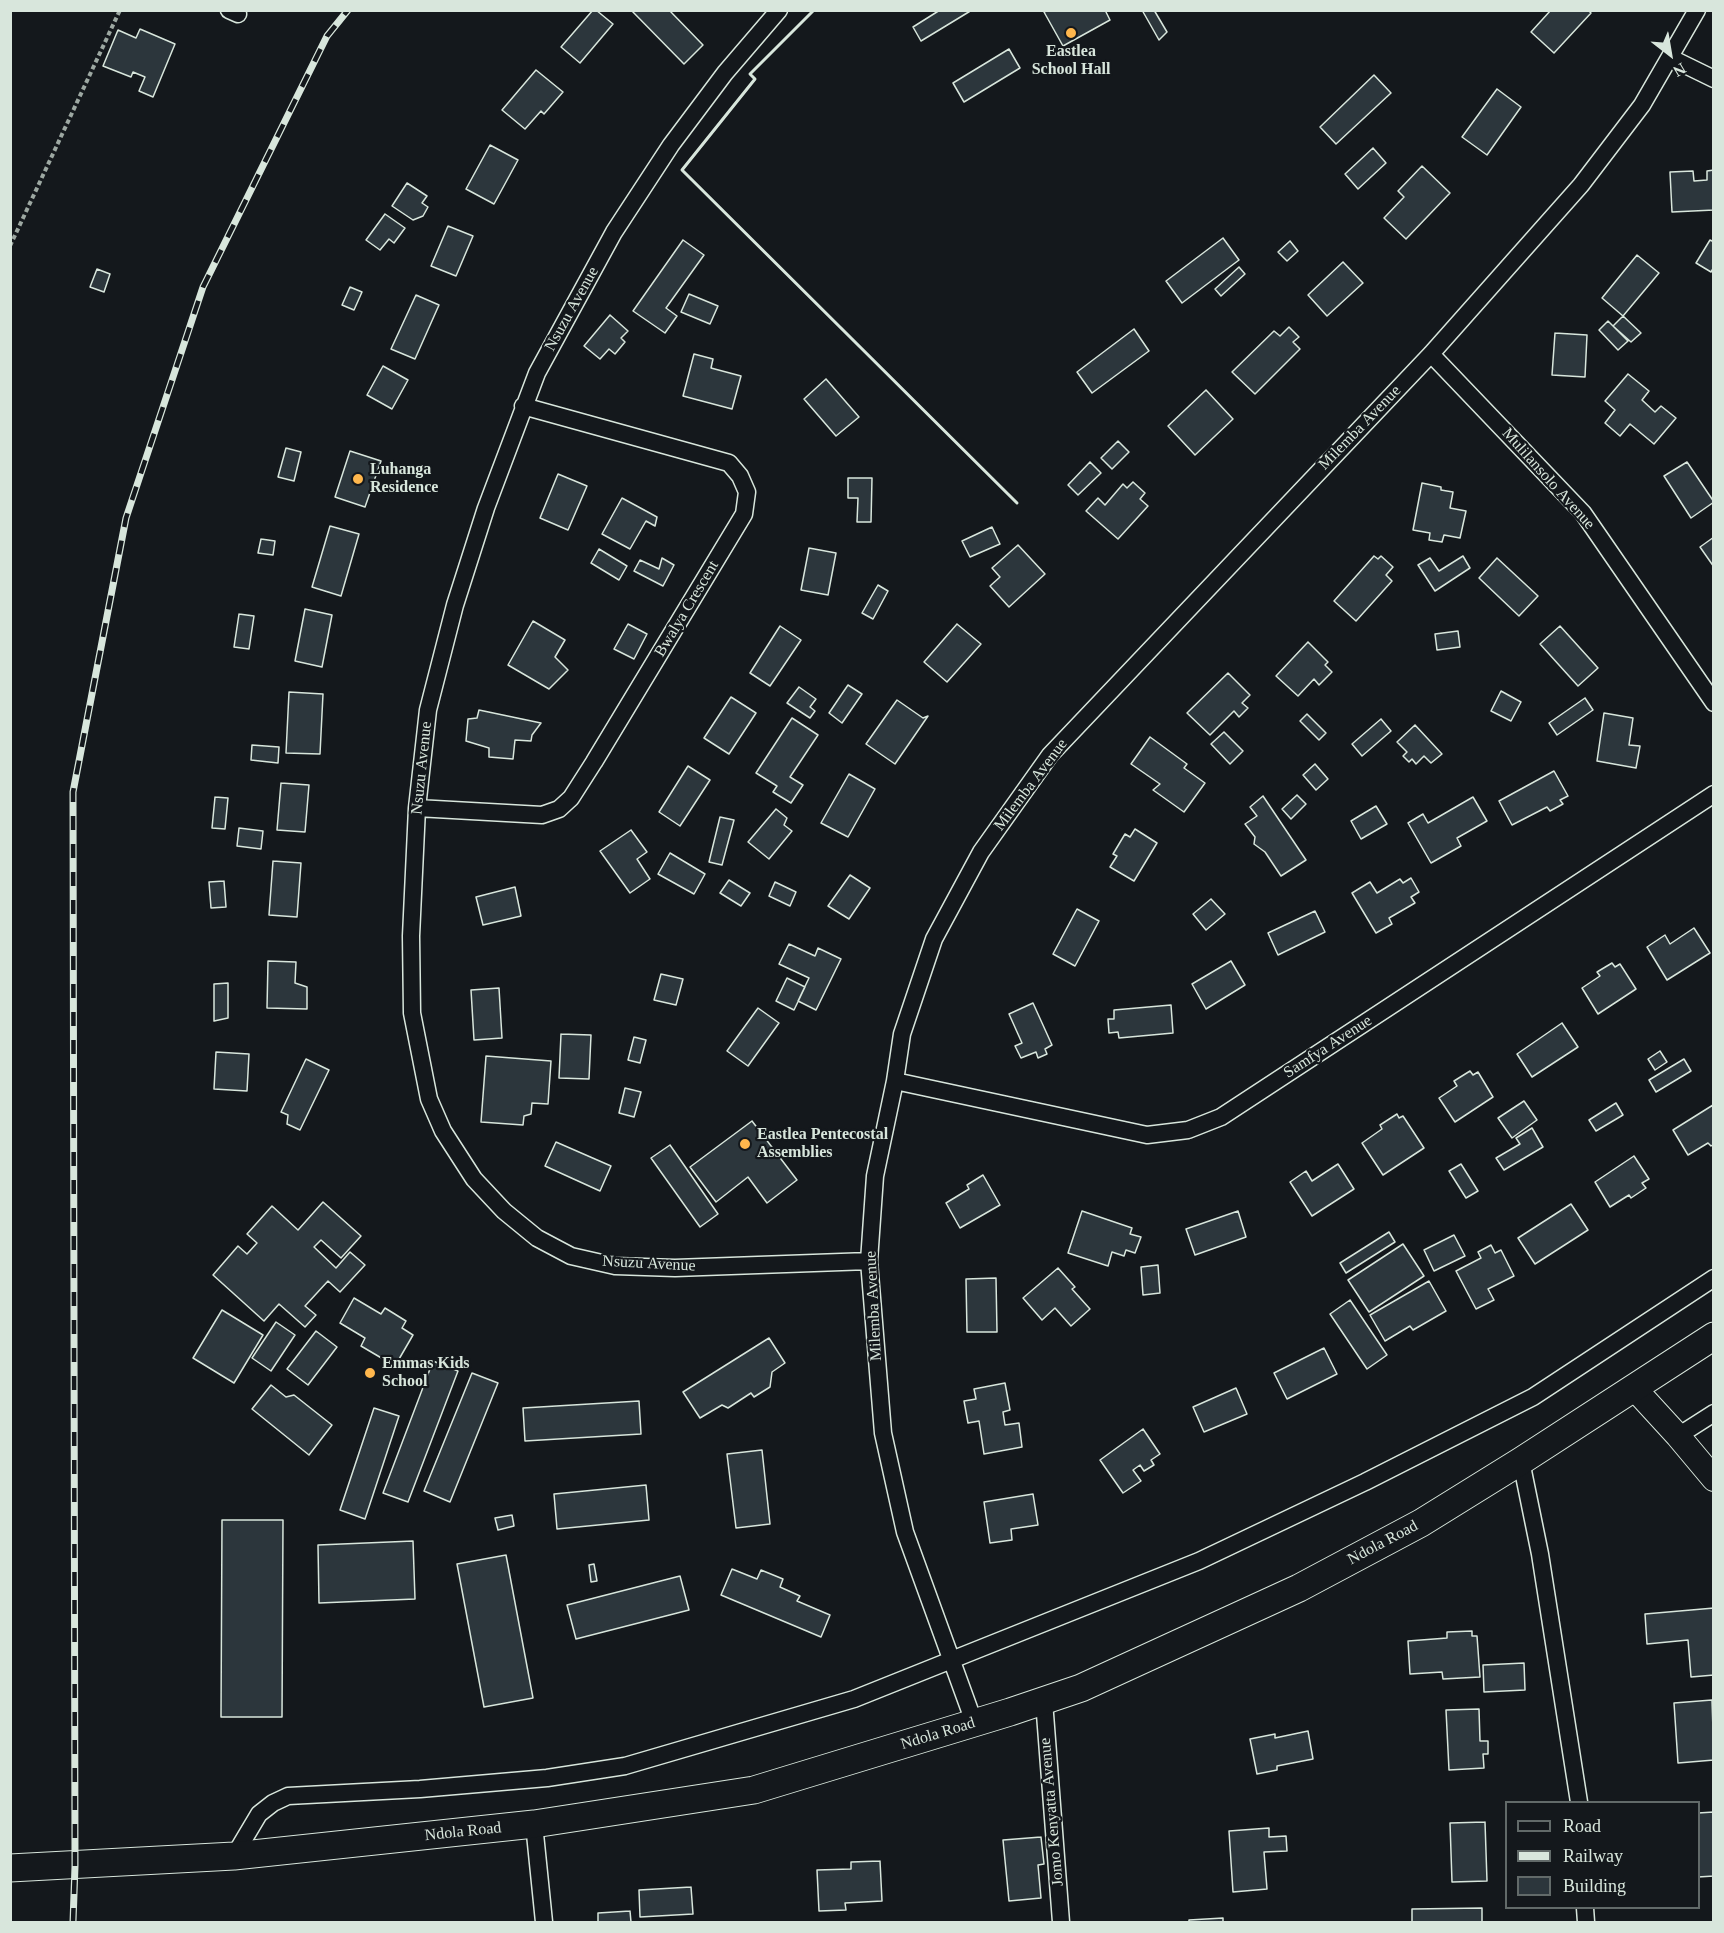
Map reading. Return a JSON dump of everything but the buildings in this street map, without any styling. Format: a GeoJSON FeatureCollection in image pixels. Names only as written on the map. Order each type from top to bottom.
{"type":"FeatureCollection","features":[{"type":"Feature","properties":{"kind":"main road","name":"Ndola Road"},"geometry":{"type":"LineString","coordinates":[[10,1868],[234,1856],[534,1824],[754,1791],[1044,1701],[1081,1688],[1299,1588],[1421,1523],[1713,1336]]}},
{"type":"Feature","properties":{"kind":"street","name":"Nsuzu Avenue"},"geometry":{"type":"LineString","coordinates":[[779,10],[725,73],[677,136],[620,223],[537,373],[486,507],[455,605],[428,710],[417,808],[411,936],[412,1013],[429,1099],[443,1131],[474,1179],[504,1211],[537,1238],[571,1256],[615,1266],[675,1268],[869,1261]]}},
{"type":"Feature","properties":{"kind":"street","name":"Milemba Avenue"},"geometry":{"type":"LineString","coordinates":[[974,1722],[905,1532],[883,1432],[869,1261],[875,1176],[896,1081],[902,1034],[934,939],[981,852],[1050,755],[1431,354],[1581,185],[1642,105],[1697,10]]}},
{"type":"Feature","properties":{"kind":"street"},"geometry":{"type":"LineString","coordinates":[[1671,58],[1713,79]]}},
{"type":"Feature","properties":{"kind":"street","name":"Mulilansolo Avenue"},"geometry":{"type":"LineString","coordinates":[[1431,354],[1583,513],[1713,703]]}},
{"type":"Feature","properties":{"kind":"street","name":"Bwalya Crescent"},"geometry":{"type":"LineString","coordinates":[[417,808],[542,815],[559,809],[571,798],[594,762],[744,514],[747,492],[740,476],[729,463],[523,406]]}},
{"type":"Feature","properties":{"kind":"street","name":"Samfya Avenue"},"geometry":{"type":"LineString","coordinates":[[896,1081],[1148,1135],[1188,1130],[1221,1118],[1713,794]]}},
{"type":"Feature","properties":{"kind":"street"},"geometry":{"type":"LineString","coordinates":[[234,1856],[259,1814],[273,1803],[288,1796],[547,1778],[625,1766],[854,1699],[1199,1561],[1365,1482],[1533,1397],[1713,1278]]}},
{"type":"Feature","properties":{"kind":"street"},"geometry":{"type":"LineString","coordinates":[[1634,1388],[1713,1479]]}},
{"type":"Feature","properties":{"kind":"street"},"geometry":{"type":"LineString","coordinates":[[1678,1436],[1713,1413]]}},
{"type":"Feature","properties":{"kind":"street"},"geometry":{"type":"LineString","coordinates":[[1521,1461],[1540,1554],[1579,1801]]}},
{"type":"Feature","properties":{"kind":"street","name":"Jomo Kenyatta Avenue"},"geometry":{"type":"LineString","coordinates":[[1044,1701],[1061,1923]]}},
{"type":"Feature","properties":{"kind":"street"},"geometry":{"type":"LineString","coordinates":[[534,1824],[544,1923]]}},
{"type":"Feature","properties":{"kind":"path"},"geometry":{"type":"LineString","coordinates":[[10,246],[120,10]]}},
{"type":"Feature","properties":{"kind":"railway"},"geometry":{"type":"LineString","coordinates":[[73,1922],[75,1866],[73,792],[126,518],[203,287],[327,36],[348,10]]}},
{"type":"Feature","properties":{"kind":"wall"},"geometry":{"type":"LineString","coordinates":[[814,10],[750,74],[755,79],[682,170],[1017,503]]}},
{"type":"Feature","properties":{"kind":"place","name":"Eastlea School Hall"},"geometry":{"type":"Point","coordinates":[1071,33]}},
{"type":"Feature","properties":{"kind":"place","name":"Luhanga Residence"},"geometry":{"type":"Point","coordinates":[358,479]}},
{"type":"Feature","properties":{"kind":"place","name":"Eastlea Pentecostal Assemblies"},"geometry":{"type":"Point","coordinates":[745,1144]}},
{"type":"Feature","properties":{"kind":"place","name":"Emmas Kids School"},"geometry":{"type":"Point","coordinates":[370,1373]}}]}
